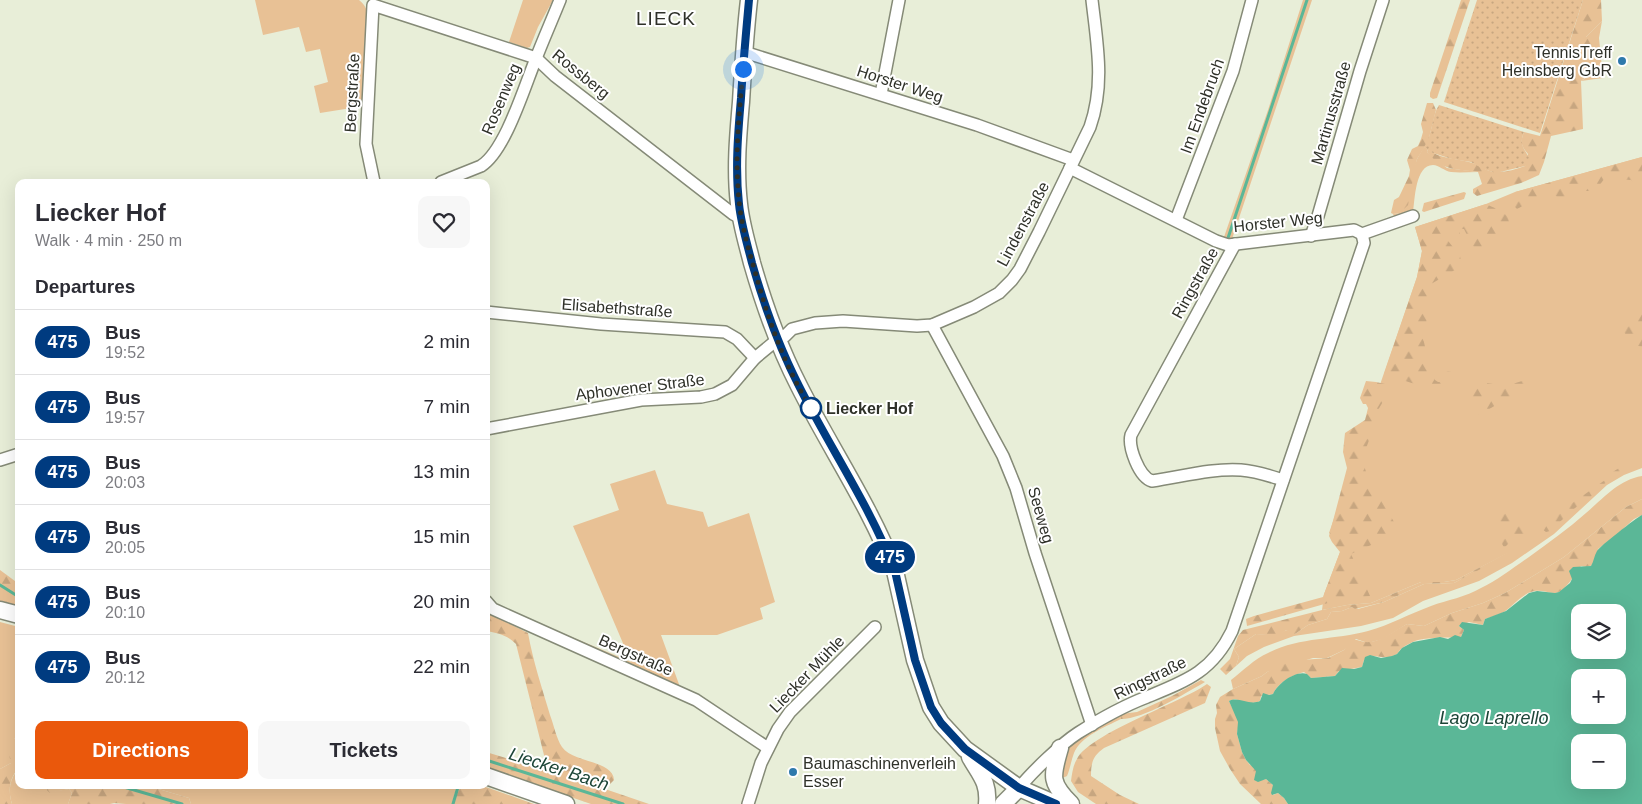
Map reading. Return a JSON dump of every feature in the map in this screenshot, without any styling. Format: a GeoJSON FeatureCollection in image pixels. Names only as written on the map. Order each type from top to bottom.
{"type":"FeatureCollection","features":[{"type":"Feature","properties":{"kind":"street","name":"Rosenweg"},"geometry":{"type":"LineString","coordinates":[[448,179],[481,166],[496,152],[508,128],[560,0]]}},
{"type":"Feature","properties":{"kind":"street"},"geometry":{"type":"LineString","coordinates":[[749,0],[737,147],[738,185],[741,218],[760,289],[778,339],[799,387],[873,522],[890,557],[895,571],[915,660],[931,707],[950,734],[965,749],[1019,788],[1056,804]]}},
{"type":"Feature","properties":{"kind":"street"},"geometry":{"type":"LineString","coordinates":[[881,94],[899,0]]}},
{"type":"Feature","properties":{"kind":"street","name":"Lindenstraße"},"geometry":{"type":"LineString","coordinates":[[778,339],[785,336],[792,329],[815,323],[843,321],[917,326],[932,325],[989,300],[1012,280],[1040,232],[1090,127],[1098,99],[1100,83],[1099,58],[1092,0]]}},
{"type":"Feature","properties":{"kind":"street","name":"Im Endebruch"},"geometry":{"type":"LineString","coordinates":[[1176,220],[1233,71],[1252,0]]}},
{"type":"Feature","properties":{"kind":"street","name":"Martinusstraße"},"geometry":{"type":"LineString","coordinates":[[1311,236],[1368,43],[1383,0]]}},
{"type":"Feature","properties":{"kind":"street","name":"Rossberg"},"geometry":{"type":"LineString","coordinates":[[373,5],[536,58],[563,82],[732,214],[741,218]]}},
{"type":"Feature","properties":{"kind":"street","name":"Bergstraße"},"geometry":{"type":"LineString","coordinates":[[373,5],[366,144],[373,179]]}},
{"type":"Feature","properties":{"kind":"street","name":"Horster Weg"},"geometry":{"type":"LineString","coordinates":[[744,52],[977,125],[1071,164],[1223,244],[1354,230],[1362,234],[1413,216]]}},
{"type":"Feature","properties":{"kind":"street","name":"Ringstraße"},"geometry":{"type":"LineString","coordinates":[[1019,788],[1078,733],[1145,698],[1189,679],[1202,670],[1220,652],[1232,631],[1364,243],[1362,234]]}},
{"type":"Feature","properties":{"kind":"street","name":"Ringstraße"},"geometry":{"type":"LineString","coordinates":[[1235,244],[1131,435],[1130,445],[1141,473],[1148,480],[1152,481],[1182,475],[1232,470],[1248,471],[1283,480]]}},
{"type":"Feature","properties":{"kind":"street","name":"Elisabethstraße"},"geometry":{"type":"LineString","coordinates":[[490,312],[601,324],[725,332],[732,335],[755,358]]}},
{"type":"Feature","properties":{"kind":"street","name":"Seeweg"},"geometry":{"type":"LineString","coordinates":[[932,325],[1003,456],[1013,480],[1051,604],[1092,725]]}},
{"type":"Feature","properties":{"kind":"street","name":"Aphovener Straße"},"geometry":{"type":"LineString","coordinates":[[490,428],[641,400],[702,397],[716,394],[732,384],[755,358],[778,339]]}},
{"type":"Feature","properties":{"kind":"street"},"geometry":{"type":"LineString","coordinates":[[0,460],[15,455]]}},
{"type":"Feature","properties":{"kind":"street","name":"Bergstraße"},"geometry":{"type":"LineString","coordinates":[[490,606],[493,609],[696,700],[768,748]]}},
{"type":"Feature","properties":{"kind":"street"},"geometry":{"type":"LineString","coordinates":[[0,610],[15,614]]}},
{"type":"Feature","properties":{"kind":"street","name":"Liecker Mühle"},"geometry":{"type":"LineString","coordinates":[[748,804],[761,763],[778,729],[790,712],[875,627]]}},
{"type":"Feature","properties":{"kind":"street"},"geometry":{"type":"LineString","coordinates":[[1060,748],[1053,774],[1054,783],[1071,804]]}},
{"type":"Feature","properties":{"kind":"street"},"geometry":{"type":"LineString","coordinates":[[965,749],[982,775],[986,787],[987,804]]}},
{"type":"Feature","properties":{"kind":"street"},"geometry":{"type":"LineString","coordinates":[[490,777],[566,804]]}},
{"type":"Feature","properties":{"kind":"street"},"geometry":{"type":"LineString","coordinates":[[1003,804],[1019,788]]}},
{"type":"Feature","properties":{"kind":"green space"},"geometry":{"type":"Polygon","coordinates":[[[255,0],[359,0],[362,2],[367,12],[364,106],[320,113],[314,86],[328,82],[320,49],[306,52],[299,27],[263,35],[255,0]]]}},
{"type":"Feature","properties":{"kind":"green space"},"geometry":{"type":"Polygon","coordinates":[[[523,0],[553,0],[538,27],[530,47],[527,48],[509,42],[523,0]]]}},
{"type":"Feature","properties":{"kind":"green space"},"geometry":{"type":"Polygon","coordinates":[[[1303,0],[1312,0],[1232,239],[1224,237],[1268,110],[1303,0]]]}},
{"type":"Feature","properties":{"kind":"green space"},"geometry":{"type":"Polygon","coordinates":[[[1461,0],[1470,0],[1437,98],[1433,99],[1430,97],[1430,93],[1461,0]]]}},
{"type":"Feature","properties":{"kind":"green space"},"geometry":{"type":"Polygon","coordinates":[[[1477,0],[1583,0],[1540,133],[1444,102],[1477,0]]]}},
{"type":"Feature","properties":{"kind":"green space"},"geometry":{"type":"Polygon","coordinates":[[[1583,0],[1601,0],[1602,21],[1586,37],[1594,48],[1595,60],[1591,71],[1581,81],[1583,129],[1551,136],[1539,175],[1521,183],[1477,196],[1473,193],[1473,189],[1482,184],[1478,172],[1444,166],[1427,152],[1428,149],[1442,156],[1473,163],[1494,172],[1508,171],[1525,166],[1528,154],[1522,144],[1524,132],[1540,136],[1583,0]]]}},
{"type":"Feature","properties":{"kind":"green space"},"geometry":{"type":"Polygon","coordinates":[[[1602,21],[1599,38],[1603,78],[1581,81],[1587,77],[1586,37],[1602,21]]]}},
{"type":"Feature","properties":{"kind":"green space"},"geometry":{"type":"Polygon","coordinates":[[[1427,103],[1433,103],[1436,110],[1428,142],[1417,159],[1408,205],[1400,213],[1393,214],[1391,213],[1394,200],[1399,197],[1409,176],[1410,170],[1407,160],[1412,149],[1418,146],[1421,139],[1423,132],[1421,124],[1427,103]]]}},
{"type":"Feature","properties":{"kind":"green space"},"geometry":{"type":"Polygon","coordinates":[[[1439,105],[1524,132],[1522,145],[1531,162],[1525,166],[1496,173],[1483,169],[1471,162],[1433,153],[1424,147],[1439,105]]]}},
{"type":"Feature","properties":{"kind":"green space"},"geometry":{"type":"Polygon","coordinates":[[[1424,147],[1428,149],[1427,152],[1447,168],[1478,172],[1451,172],[1435,165],[1427,167],[1419,177],[1413,212],[1395,218],[1393,214],[1400,213],[1417,159],[1424,147]]]}},
{"type":"Feature","properties":{"kind":"green space"},"geometry":{"type":"Polygon","coordinates":[[[1642,157],[1642,468],[1624,475],[1607,485],[1554,534],[1512,563],[1479,581],[1423,601],[1393,618],[1361,626],[1294,636],[1264,647],[1247,656],[1236,666],[1239,657],[1234,649],[1256,634],[1278,635],[1286,630],[1295,634],[1308,625],[1327,619],[1331,612],[1342,611],[1352,607],[1358,609],[1384,602],[1424,584],[1454,583],[1508,553],[1456,580],[1421,582],[1371,603],[1322,610],[1324,594],[1345,539],[1329,533],[1417,277],[1422,251],[1415,227],[1486,204],[1515,192],[1642,157]]]}},
{"type":"Feature","properties":{"kind":"green space"},"geometry":{"type":"Polygon","coordinates":[[[1642,157],[1642,189],[1631,180],[1605,178],[1598,187],[1589,191],[1581,191],[1570,197],[1559,199],[1551,191],[1517,209],[1515,207],[1515,192],[1642,157]]]}},
{"type":"Feature","properties":{"kind":"green space"},"geometry":{"type":"Polygon","coordinates":[[[1466,193],[1464,199],[1424,212],[1422,211],[1424,203],[1466,193]]]}},
{"type":"Feature","properties":{"kind":"green space"},"geometry":{"type":"Polygon","coordinates":[[[1486,204],[1507,216],[1509,228],[1506,234],[1492,250],[1481,254],[1472,245],[1464,229],[1460,229],[1460,235],[1454,239],[1446,233],[1445,237],[1460,256],[1462,266],[1431,284],[1429,291],[1432,305],[1428,309],[1423,338],[1430,368],[1435,380],[1438,382],[1440,382],[1443,374],[1448,371],[1455,373],[1450,384],[1436,400],[1433,399],[1430,389],[1384,374],[1417,277],[1422,251],[1415,227],[1486,204]]]}},
{"type":"Feature","properties":{"kind":"green space"},"geometry":{"type":"Polygon","coordinates":[[[1642,314],[1642,347],[1631,344],[1623,330],[1625,324],[1642,314]]]}},
{"type":"Feature","properties":{"kind":"green space"},"geometry":{"type":"Polygon","coordinates":[[[1528,379],[1532,384],[1479,415],[1467,398],[1468,393],[1480,382],[1506,386],[1528,379]]]}},
{"type":"Feature","properties":{"kind":"green space"},"geometry":{"type":"Polygon","coordinates":[[[1366,381],[1385,384],[1387,387],[1362,459],[1367,475],[1394,522],[1398,533],[1351,554],[1370,596],[1356,595],[1247,626],[1246,619],[1323,597],[1340,552],[1329,536],[1347,468],[1343,452],[1345,433],[1365,420],[1368,408],[1360,398],[1366,381]]]}},
{"type":"Feature","properties":{"kind":"green space"},"geometry":{"type":"Polygon","coordinates":[[[1642,454],[1642,457],[1629,463],[1622,473],[1601,486],[1596,493],[1575,508],[1550,531],[1546,532],[1542,529],[1522,540],[1509,543],[1505,547],[1509,554],[1454,583],[1424,584],[1384,602],[1355,609],[1352,607],[1342,611],[1331,612],[1327,619],[1308,625],[1294,636],[1286,630],[1279,636],[1256,634],[1234,649],[1239,657],[1236,666],[1226,675],[1220,669],[1230,659],[1238,636],[1243,630],[1322,610],[1371,603],[1421,582],[1456,580],[1507,553],[1488,518],[1506,511],[1515,510],[1531,532],[1605,480],[1606,476],[1642,454]]]}},
{"type":"Feature","properties":{"kind":"green space"},"geometry":{"type":"Polygon","coordinates":[[[655,470],[667,504],[703,512],[708,527],[749,513],[775,602],[760,608],[763,619],[717,635],[661,635],[680,687],[586,648],[541,624],[631,662],[573,526],[619,510],[610,484],[655,470]]]}},
{"type":"Feature","properties":{"kind":"green space"},"geometry":{"type":"Polygon","coordinates":[[[1642,476],[1642,499],[1626,507],[1564,557],[1505,593],[1424,626],[1407,624],[1383,639],[1368,643],[1356,639],[1344,650],[1327,658],[1313,658],[1267,672],[1233,689],[1231,680],[1258,658],[1280,648],[1304,641],[1368,631],[1431,606],[1469,594],[1487,585],[1558,536],[1618,486],[1633,478],[1642,476]]]}},
{"type":"Feature","properties":{"kind":"green space"},"geometry":{"type":"Polygon","coordinates":[[[1642,499],[1642,515],[1634,519],[1598,549],[1591,566],[1581,566],[1559,592],[1536,591],[1528,593],[1504,612],[1485,619],[1483,625],[1469,622],[1459,626],[1464,630],[1461,637],[1418,640],[1392,656],[1368,656],[1364,660],[1362,667],[1339,671],[1335,676],[1311,678],[1304,672],[1295,675],[1282,683],[1273,694],[1261,696],[1260,701],[1257,702],[1247,703],[1235,699],[1229,701],[1239,722],[1237,734],[1246,760],[1250,765],[1254,766],[1262,780],[1266,779],[1273,785],[1273,795],[1278,793],[1288,804],[1261,804],[1240,784],[1220,751],[1215,719],[1217,713],[1216,705],[1220,697],[1289,661],[1328,658],[1344,650],[1351,640],[1375,641],[1407,624],[1424,626],[1505,593],[1564,557],[1626,507],[1642,499]]]}},
{"type":"Feature","properties":{"kind":"green space"},"geometry":{"type":"Polygon","coordinates":[[[0,570],[15,581],[15,608],[0,604],[0,570]]]}},
{"type":"Feature","properties":{"kind":"green space"},"geometry":{"type":"Polygon","coordinates":[[[490,614],[528,633],[541,685],[562,747],[567,752],[600,765],[612,773],[614,780],[605,789],[649,804],[591,804],[490,769],[490,753],[552,772],[546,763],[516,644],[509,638],[490,632],[490,614]]]}},
{"type":"Feature","properties":{"kind":"green space"},"geometry":{"type":"Polygon","coordinates":[[[0,622],[15,626],[15,738],[11,763],[0,769],[0,622]]]}},
{"type":"Feature","properties":{"kind":"green space"},"geometry":{"type":"Polygon","coordinates":[[[1201,680],[1205,682],[1164,705],[1141,715],[1121,719],[1121,714],[1137,712],[1201,680]]]}},
{"type":"Feature","properties":{"kind":"green space"},"geometry":{"type":"Polygon","coordinates":[[[1207,684],[1211,687],[1205,703],[1104,748],[1095,757],[1092,763],[1091,776],[1120,795],[1139,804],[1096,804],[1078,792],[1071,781],[1076,761],[1085,749],[1116,729],[1207,684]]]}},
{"type":"Feature","properties":{"kind":"green space"},"geometry":{"type":"Polygon","coordinates":[[[1121,714],[1121,719],[1094,733],[1077,747],[1067,776],[1058,780],[1062,759],[1068,749],[1090,732],[1121,714]]]}},
{"type":"Feature","properties":{"kind":"green space"},"geometry":{"type":"Polygon","coordinates":[[[15,738],[15,773],[10,785],[12,804],[0,804],[0,769],[11,763],[7,747],[8,740],[15,738]]]}},
{"type":"Feature","properties":{"kind":"green space"},"geometry":{"type":"Polygon","coordinates":[[[15,773],[15,789],[46,789],[50,792],[69,789],[72,793],[68,804],[12,804],[10,785],[15,773]]]}},
{"type":"Feature","properties":{"kind":"green space"},"geometry":{"type":"Polygon","coordinates":[[[46,789],[69,789],[50,793],[46,789]]]}},
{"type":"Feature","properties":{"kind":"green space"},"geometry":{"type":"Polygon","coordinates":[[[69,789],[159,789],[189,798],[191,804],[68,804],[72,793],[69,789]]]}},
{"type":"Feature","properties":{"kind":"green space"},"geometry":{"type":"Polygon","coordinates":[[[159,789],[456,789],[452,804],[191,804],[189,798],[159,789]]]}},
{"type":"Feature","properties":{"kind":"green space"},"geometry":{"type":"Polygon","coordinates":[[[456,789],[490,789],[534,804],[452,804],[456,789]]]}},
{"type":"Feature","properties":{"kind":"water","name":"Lago Laprello"},"geometry":{"type":"Polygon","coordinates":[[[1642,515],[1642,804],[1288,804],[1278,793],[1272,795],[1273,785],[1266,779],[1258,782],[1254,780],[1256,771],[1246,760],[1242,752],[1237,734],[1238,722],[1229,701],[1260,701],[1263,693],[1273,694],[1283,682],[1298,674],[1307,674],[1311,678],[1335,676],[1342,668],[1354,669],[1362,667],[1365,657],[1370,655],[1381,658],[1392,656],[1413,642],[1440,637],[1448,639],[1455,635],[1461,637],[1464,630],[1459,626],[1462,622],[1483,625],[1485,619],[1506,611],[1529,593],[1537,591],[1559,592],[1570,583],[1572,579],[1569,571],[1573,567],[1591,566],[1599,548],[1642,515]]]}},
{"type":"Feature","properties":{"kind":"waterway"},"geometry":{"type":"LineString","coordinates":[[1227,241],[1307,0]]}},
{"type":"Feature","properties":{"kind":"waterway","name":"Liecker Bach"},"geometry":{"type":"LineString","coordinates":[[0,585],[15,594]]}},
{"type":"Feature","properties":{"kind":"waterway","name":"Liecker Bach"},"geometry":{"type":"LineString","coordinates":[[490,761],[623,804]]}},
{"type":"Feature","properties":{"kind":"waterway"},"geometry":{"type":"LineString","coordinates":[[131,789],[182,804]]}},
{"type":"Feature","properties":{"kind":"waterway"},"geometry":{"type":"LineString","coordinates":[[453,804],[457,789]]}},
{"type":"Feature","properties":{"kind":"bus line","name":"475"},"geometry":{"type":"LineString","coordinates":[[749,0],[737,147],[739,203],[746,239],[770,318],[799,387],[873,522],[890,557],[895,571],[915,660],[931,707],[941,723],[965,749],[1019,788],[1056,804]]}},
{"type":"Feature","properties":{"kind":"place","name":"TennisTreff Heinsberg GbR"},"geometry":{"type":"Point","coordinates":[1622,61]}},
{"type":"Feature","properties":{"kind":"place","name":"Liecker Hof"},"geometry":{"type":"Point","coordinates":[811,408]}},
{"type":"Feature","properties":{"kind":"place","name":"Baumaschinenverleih Esser"},"geometry":{"type":"Point","coordinates":[793,772]}},
{"type":"Feature","properties":{"kind":"district","name":"LIECK"},"geometry":{"type":"Point","coordinates":[666,18]}},
{"type":"Feature","properties":{"kind":"route"},"geometry":{"type":"LineString","coordinates":[[743,69],[737,147],[741,218],[760,289],[770,318],[787,361],[811,408]]}}]}
